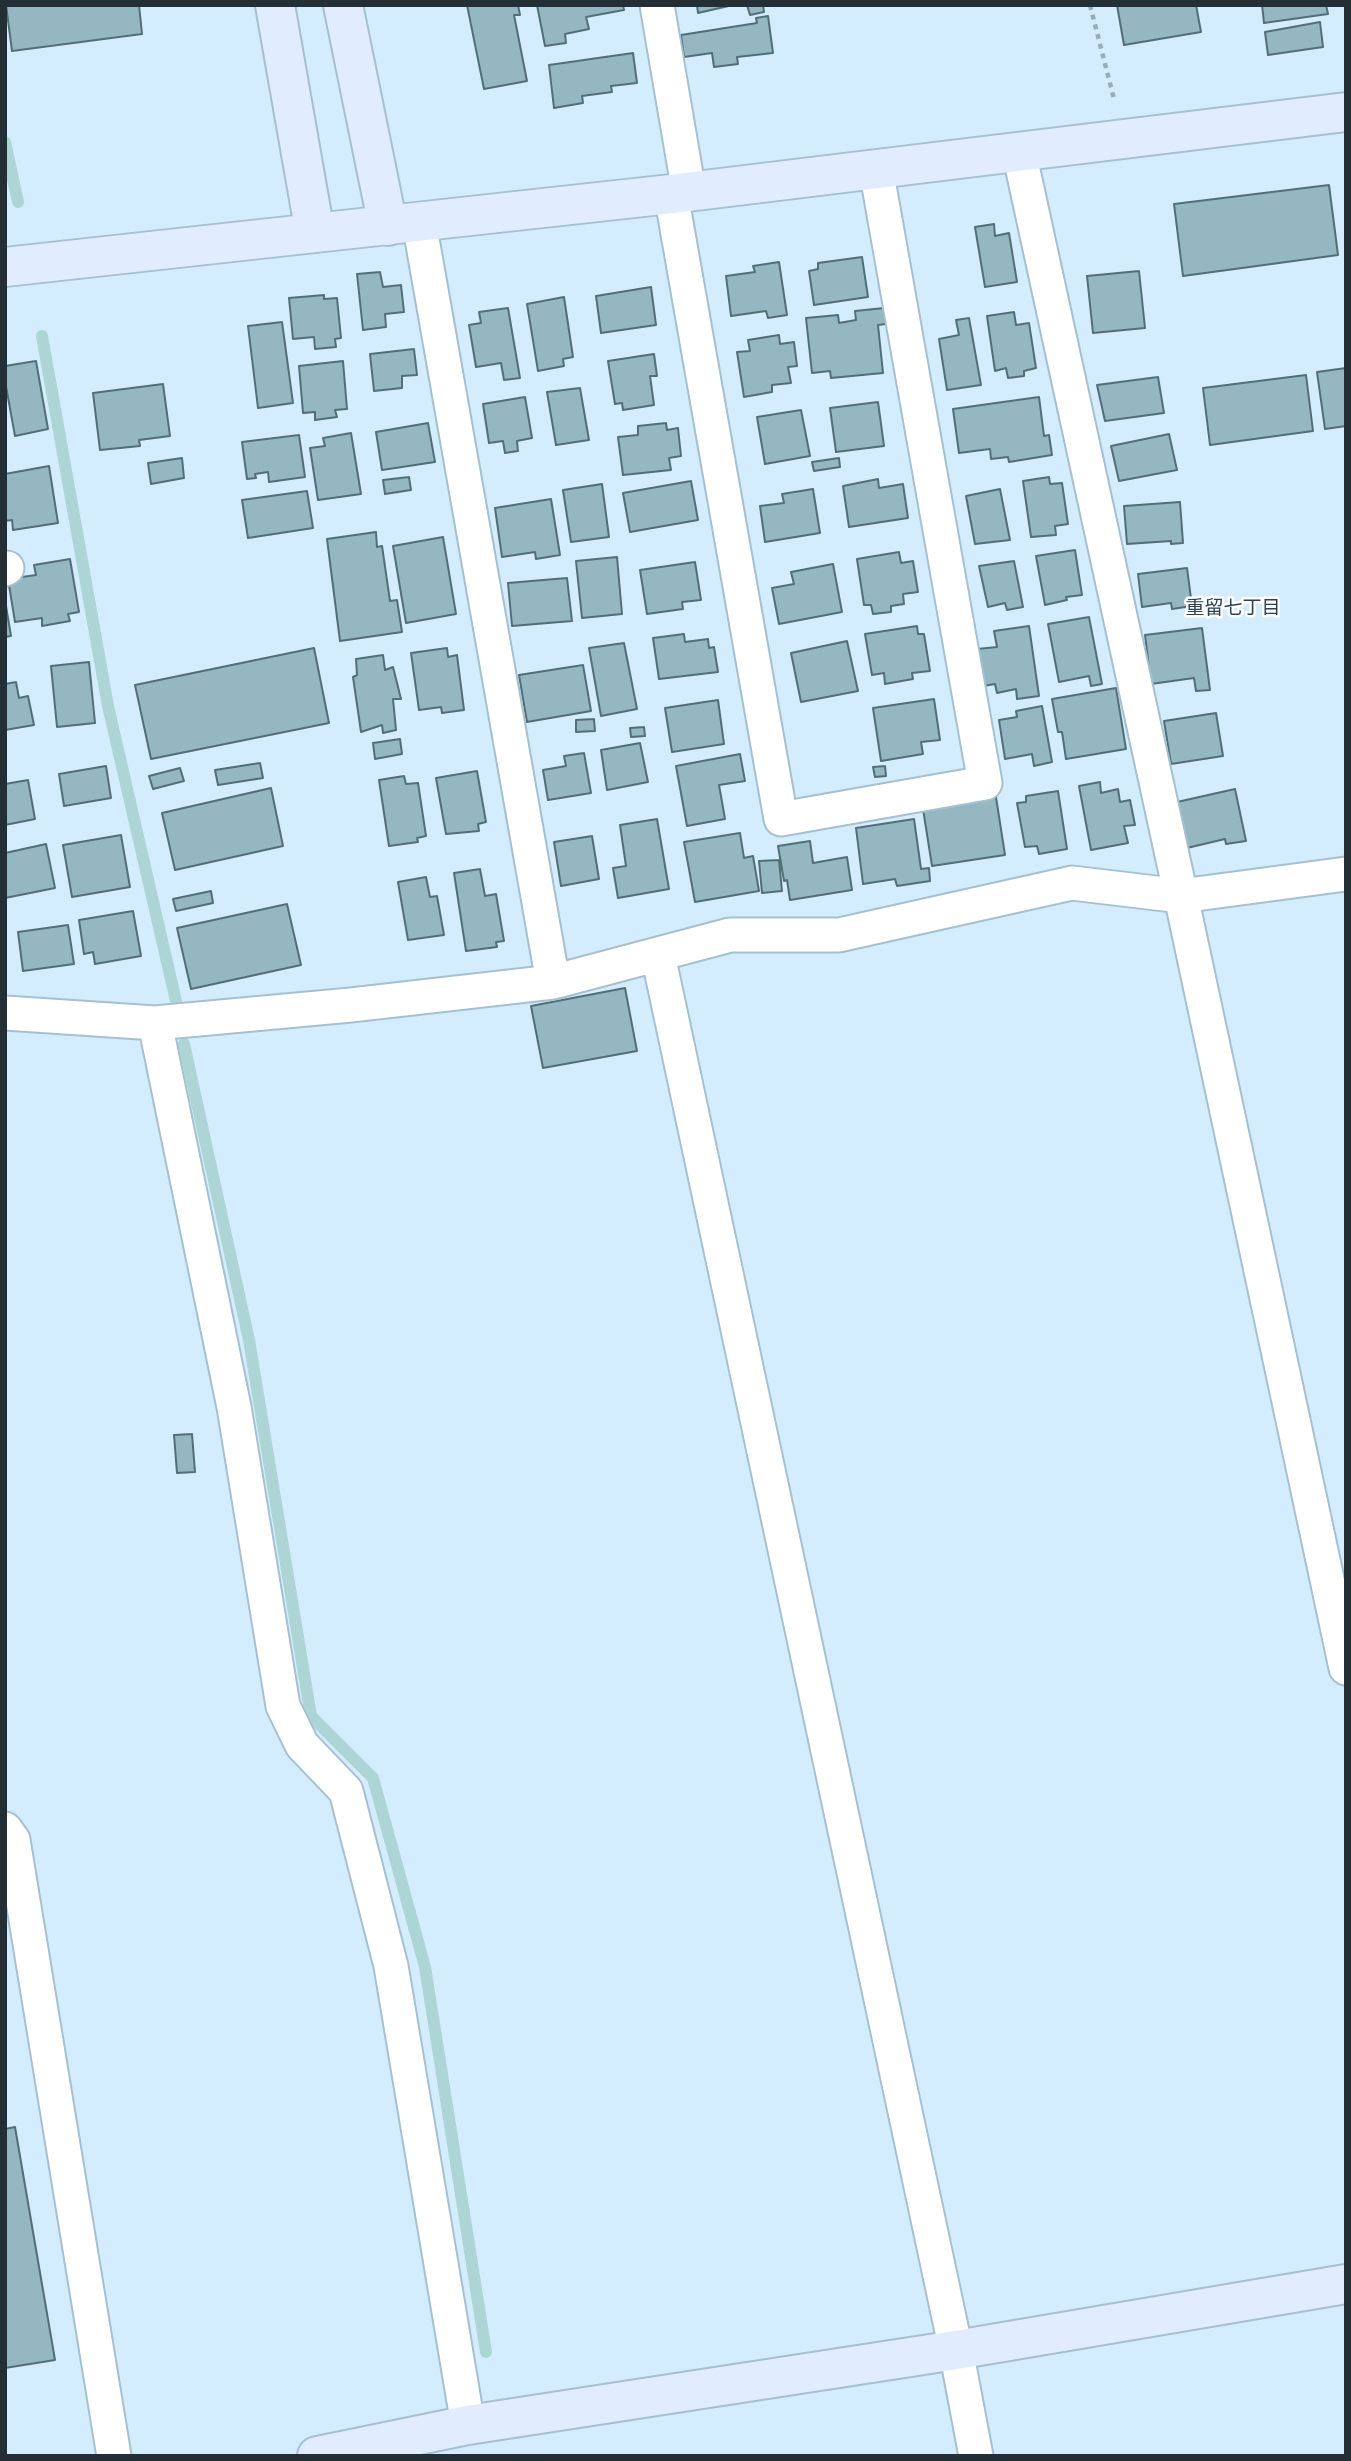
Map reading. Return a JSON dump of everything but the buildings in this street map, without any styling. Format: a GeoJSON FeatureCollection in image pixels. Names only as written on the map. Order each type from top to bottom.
{"type":"FeatureCollection","features":[{"type":"Feature","properties":{"kind":"street"},"geometry":{"type":"LineString","coordinates":[[275,5],[315,233]]}},
{"type":"Feature","properties":{"kind":"street"},"geometry":{"type":"LineString","coordinates":[[343,5],[403,224],[553,982]]}},
{"type":"Feature","properties":{"kind":"street"},"geometry":{"type":"LineString","coordinates":[[657,5],[680,193],[781,819],[985,783],[876,169]]}},
{"type":"Feature","properties":{"kind":"street"},"geometry":{"type":"LineString","coordinates":[[5,267],[680,193],[1346,112]]}},
{"type":"Feature","properties":{"kind":"street"},"geometry":{"type":"LineString","coordinates":[[1019,152],[1346,1668]]}},
{"type":"Feature","properties":{"kind":"street"},"geometry":{"type":"LineString","coordinates":[[5,1013],[155,1023],[351,1004],[553,982],[730,935],[839,935],[1072,883],[1181,897],[1346,874]]}},
{"type":"Feature","properties":{"kind":"street"},"geometry":{"type":"LineString","coordinates":[[658,955],[956,2350],[976,2456]]}},
{"type":"Feature","properties":{"kind":"street"},"geometry":{"type":"LineString","coordinates":[[155,1023],[234,1408],[283,1706],[302,1745],[346,1791],[391,1966],[468,2425]]}},
{"type":"Feature","properties":{"kind":"street"},"geometry":{"type":"LineString","coordinates":[[5,1829],[13,1840],[114,2456]]}},
{"type":"Feature","properties":{"kind":"street"},"geometry":{"type":"LineString","coordinates":[[317,2456],[468,2425],[956,2350],[1346,2284]]}},
{"type":"Feature","properties":{"kind":"path"},"geometry":{"type":"LineString","coordinates":[[1090,5],[1124,137]]}},
{"type":"Feature","properties":{"kind":"waterway"},"geometry":{"type":"LineString","coordinates":[[5,142],[18,202]]}},
{"type":"Feature","properties":{"kind":"waterway"},"geometry":{"type":"LineString","coordinates":[[42,336],[108,706],[176,1001]]}},
{"type":"Feature","properties":{"kind":"waterway"},"geometry":{"type":"LineString","coordinates":[[184,1044],[249,1340],[311,1716],[373,1778],[425,1967],[486,2352]]}},
{"type":"Feature","properties":{"kind":"district","name":"重留七丁目"},"geometry":{"type":"Point","coordinates":[1233,609]}}]}
